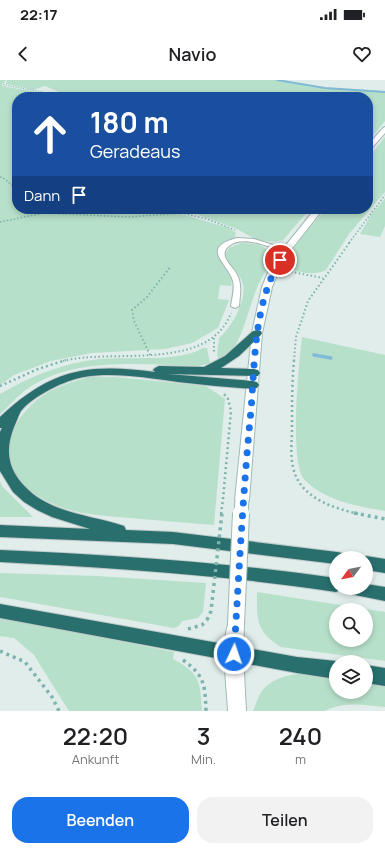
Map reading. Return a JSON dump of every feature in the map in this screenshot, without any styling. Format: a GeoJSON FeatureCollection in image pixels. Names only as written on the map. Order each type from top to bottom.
{"type":"FeatureCollection","features":[{"type":"Feature","properties":{"kind":"highway"},"geometry":{"type":"LineString","coordinates":[[200,370],[222,364],[231,358],[257,333]]}},
{"type":"Feature","properties":{"kind":"highway"},"geometry":{"type":"LineString","coordinates":[[0,424],[34,394],[67,378],[83,373],[100,371],[134,372],[200,370],[254,379]]}},
{"type":"Feature","properties":{"kind":"highway"},"geometry":{"type":"LineString","coordinates":[[134,372],[168,377],[254,379]]}},
{"type":"Feature","properties":{"kind":"highway"},"geometry":{"type":"LineString","coordinates":[[16,409],[7,430],[3,444],[2,457],[5,470],[12,483],[22,493],[39,504],[59,513],[141,535]]}},
{"type":"Feature","properties":{"kind":"highway"},"geometry":{"type":"LineString","coordinates":[[0,531],[141,535],[213,542],[329,557]]}},
{"type":"Feature","properties":{"kind":"highway"},"geometry":{"type":"LineString","coordinates":[[0,556],[98,560],[171,566],[329,584]]}},
{"type":"Feature","properties":{"kind":"highway"},"geometry":{"type":"LineString","coordinates":[[373,564],[385,566]]}},
{"type":"Feature","properties":{"kind":"highway"},"geometry":{"type":"LineString","coordinates":[[373,592],[385,594]]}},
{"type":"Feature","properties":{"kind":"highway"},"geometry":{"type":"LineString","coordinates":[[0,611],[234,654],[329,669]]}},
{"type":"Feature","properties":{"kind":"highway"},"geometry":{"type":"LineString","coordinates":[[373,675],[385,677]]}},
{"type":"Feature","properties":{"kind":"main road"},"geometry":{"type":"LineString","coordinates":[[373,143],[385,129]]}},
{"type":"Feature","properties":{"kind":"main road"},"geometry":{"type":"LineString","coordinates":[[237,711],[234,654],[242,500],[257,333],[267,287],[274,270],[286,250],[315,214]]}},
{"type":"Feature","properties":{"kind":"lane"},"geometry":{"type":"LineString","coordinates":[[235,306],[237,282],[234,275],[222,259],[222,250],[228,244],[247,239],[286,250]]}},
{"type":"Feature","properties":{"kind":"path"},"geometry":{"type":"LineString","coordinates":[[3,84],[5,80]]}},
{"type":"Feature","properties":{"kind":"path"},"geometry":{"type":"LineString","coordinates":[[0,83],[42,92]]}},
{"type":"Feature","properties":{"kind":"path"},"geometry":{"type":"LineString","coordinates":[[0,177],[5,179],[12,185]]}},
{"type":"Feature","properties":{"kind":"path"},"geometry":{"type":"LineString","coordinates":[[373,208],[385,195]]}},
{"type":"Feature","properties":{"kind":"path"},"geometry":{"type":"LineString","coordinates":[[0,222],[35,214]]}},
{"type":"Feature","properties":{"kind":"path"},"geometry":{"type":"LineString","coordinates":[[65,214],[129,217],[169,214]]}},
{"type":"Feature","properties":{"kind":"path"},"geometry":{"type":"LineString","coordinates":[[186,214],[207,219],[232,228],[247,239]]}},
{"type":"Feature","properties":{"kind":"path"},"geometry":{"type":"LineString","coordinates":[[368,214],[357,233],[348,241],[329,273],[323,278],[309,299],[296,338],[292,386],[291,447],[294,473],[303,488],[323,502],[348,512],[385,519]]}},
{"type":"Feature","properties":{"kind":"path"},"geometry":{"type":"LineString","coordinates":[[150,355],[147,344],[132,318],[132,310],[147,297],[171,266]]}},
{"type":"Feature","properties":{"kind":"path"},"geometry":{"type":"LineString","coordinates":[[274,270],[323,278]]}},
{"type":"Feature","properties":{"kind":"path"},"geometry":{"type":"LineString","coordinates":[[0,386],[40,368],[63,361],[99,355],[150,355],[184,351],[201,345],[214,338],[224,328],[235,306]]}},
{"type":"Feature","properties":{"kind":"path"},"geometry":{"type":"LineString","coordinates":[[207,620],[211,611],[231,411],[228,399],[218,390]]}},
{"type":"Feature","properties":{"kind":"path"},"geometry":{"type":"LineString","coordinates":[[0,651],[25,662],[52,697],[59,711]]}},
{"type":"Feature","properties":{"kind":"green space"},"geometry":{"type":"Polygon","coordinates":[[[0,80],[4,80],[2,85],[7,87],[37,92],[12,92],[12,214],[181,214],[229,228],[236,233],[235,237],[221,246],[217,255],[232,280],[231,286],[220,285],[218,299],[229,300],[218,328],[192,343],[165,349],[92,353],[51,361],[14,375],[0,385],[0,80]]]}},
{"type":"Feature","properties":{"kind":"green space"},"geometry":{"type":"Polygon","coordinates":[[[7,80],[279,80],[328,88],[385,91],[385,121],[373,136],[373,92],[59,92],[45,86],[33,90],[6,84],[7,80]]]}},
{"type":"Feature","properties":{"kind":"green space"},"geometry":{"type":"Polygon","coordinates":[[[385,137],[385,192],[373,206],[373,152],[385,137]]]}},
{"type":"Feature","properties":{"kind":"green space"},"geometry":{"type":"Polygon","coordinates":[[[385,198],[385,226],[380,237],[360,234],[373,213],[385,198]]]}},
{"type":"Feature","properties":{"kind":"green space"},"geometry":{"type":"Polygon","coordinates":[[[196,214],[306,214],[283,240],[272,242],[257,240],[237,229],[196,214]]]}},
{"type":"Feature","properties":{"kind":"green space"},"geometry":{"type":"Polygon","coordinates":[[[322,214],[366,214],[349,234],[326,270],[321,272],[306,273],[287,266],[291,253],[309,228],[322,214]]]}},
{"type":"Feature","properties":{"kind":"green space"},"geometry":{"type":"Polygon","coordinates":[[[241,243],[254,244],[266,248],[269,251],[270,258],[237,341],[232,351],[219,361],[217,355],[219,338],[229,327],[238,312],[244,288],[240,277],[228,262],[225,255],[229,248],[241,243]]]}},
{"type":"Feature","properties":{"kind":"green space"},"geometry":{"type":"Polygon","coordinates":[[[302,337],[385,355],[385,511],[352,504],[321,493],[304,479],[299,469],[296,411],[302,337]]]}},
{"type":"Feature","properties":{"kind":"green space"},"geometry":{"type":"Polygon","coordinates":[[[203,348],[207,348],[210,363],[198,366],[111,364],[69,370],[49,377],[30,387],[18,396],[0,414],[0,394],[24,381],[48,371],[74,363],[100,359],[181,356],[193,353],[203,348]]]}},
{"type":"Feature","properties":{"kind":"green space"},"geometry":{"type":"Polygon","coordinates":[[[90,377],[115,377],[206,386],[225,399],[214,525],[82,513],[54,505],[41,498],[17,479],[11,466],[9,446],[12,433],[20,418],[45,394],[66,384],[90,377]]]}},
{"type":"Feature","properties":{"kind":"green space"},"geometry":{"type":"Polygon","coordinates":[[[0,481],[2,486],[33,517],[0,517],[0,481]]]}},
{"type":"Feature","properties":{"kind":"green space"},"geometry":{"type":"Polygon","coordinates":[[[0,573],[98,576],[206,583],[203,612],[198,618],[182,621],[179,626],[174,628],[0,597],[0,573]]]}},
{"type":"Feature","properties":{"kind":"green space"},"geometry":{"type":"Polygon","coordinates":[[[257,592],[329,603],[329,647],[373,647],[373,610],[385,612],[385,661],[373,659],[373,655],[340,655],[281,647],[262,630],[258,617],[257,592]]]}},
{"type":"Feature","properties":{"kind":"green space"},"geometry":{"type":"Polygon","coordinates":[[[0,618],[174,652],[173,659],[189,669],[197,680],[201,693],[202,711],[69,711],[34,655],[14,638],[0,636],[0,618]]]}},
{"type":"Feature","properties":{"kind":"green space"},"geometry":{"type":"Polygon","coordinates":[[[310,673],[329,675],[329,699],[373,699],[373,681],[385,683],[385,707],[354,704],[339,706],[325,711],[253,711],[258,698],[267,686],[278,679],[297,674],[310,673]]]}},
{"type":"Feature","properties":{"kind":"waterway"},"geometry":{"type":"LineString","coordinates":[[277,80],[325,88],[385,92]]}},
{"type":"Feature","properties":{"kind":"waterway"},"geometry":{"type":"LineString","coordinates":[[314,355],[331,358]]}},
{"type":"Feature","properties":{"kind":"route"},"geometry":{"type":"LineString","coordinates":[[234,654],[242,500],[257,333],[267,287],[280,260]]}}]}
